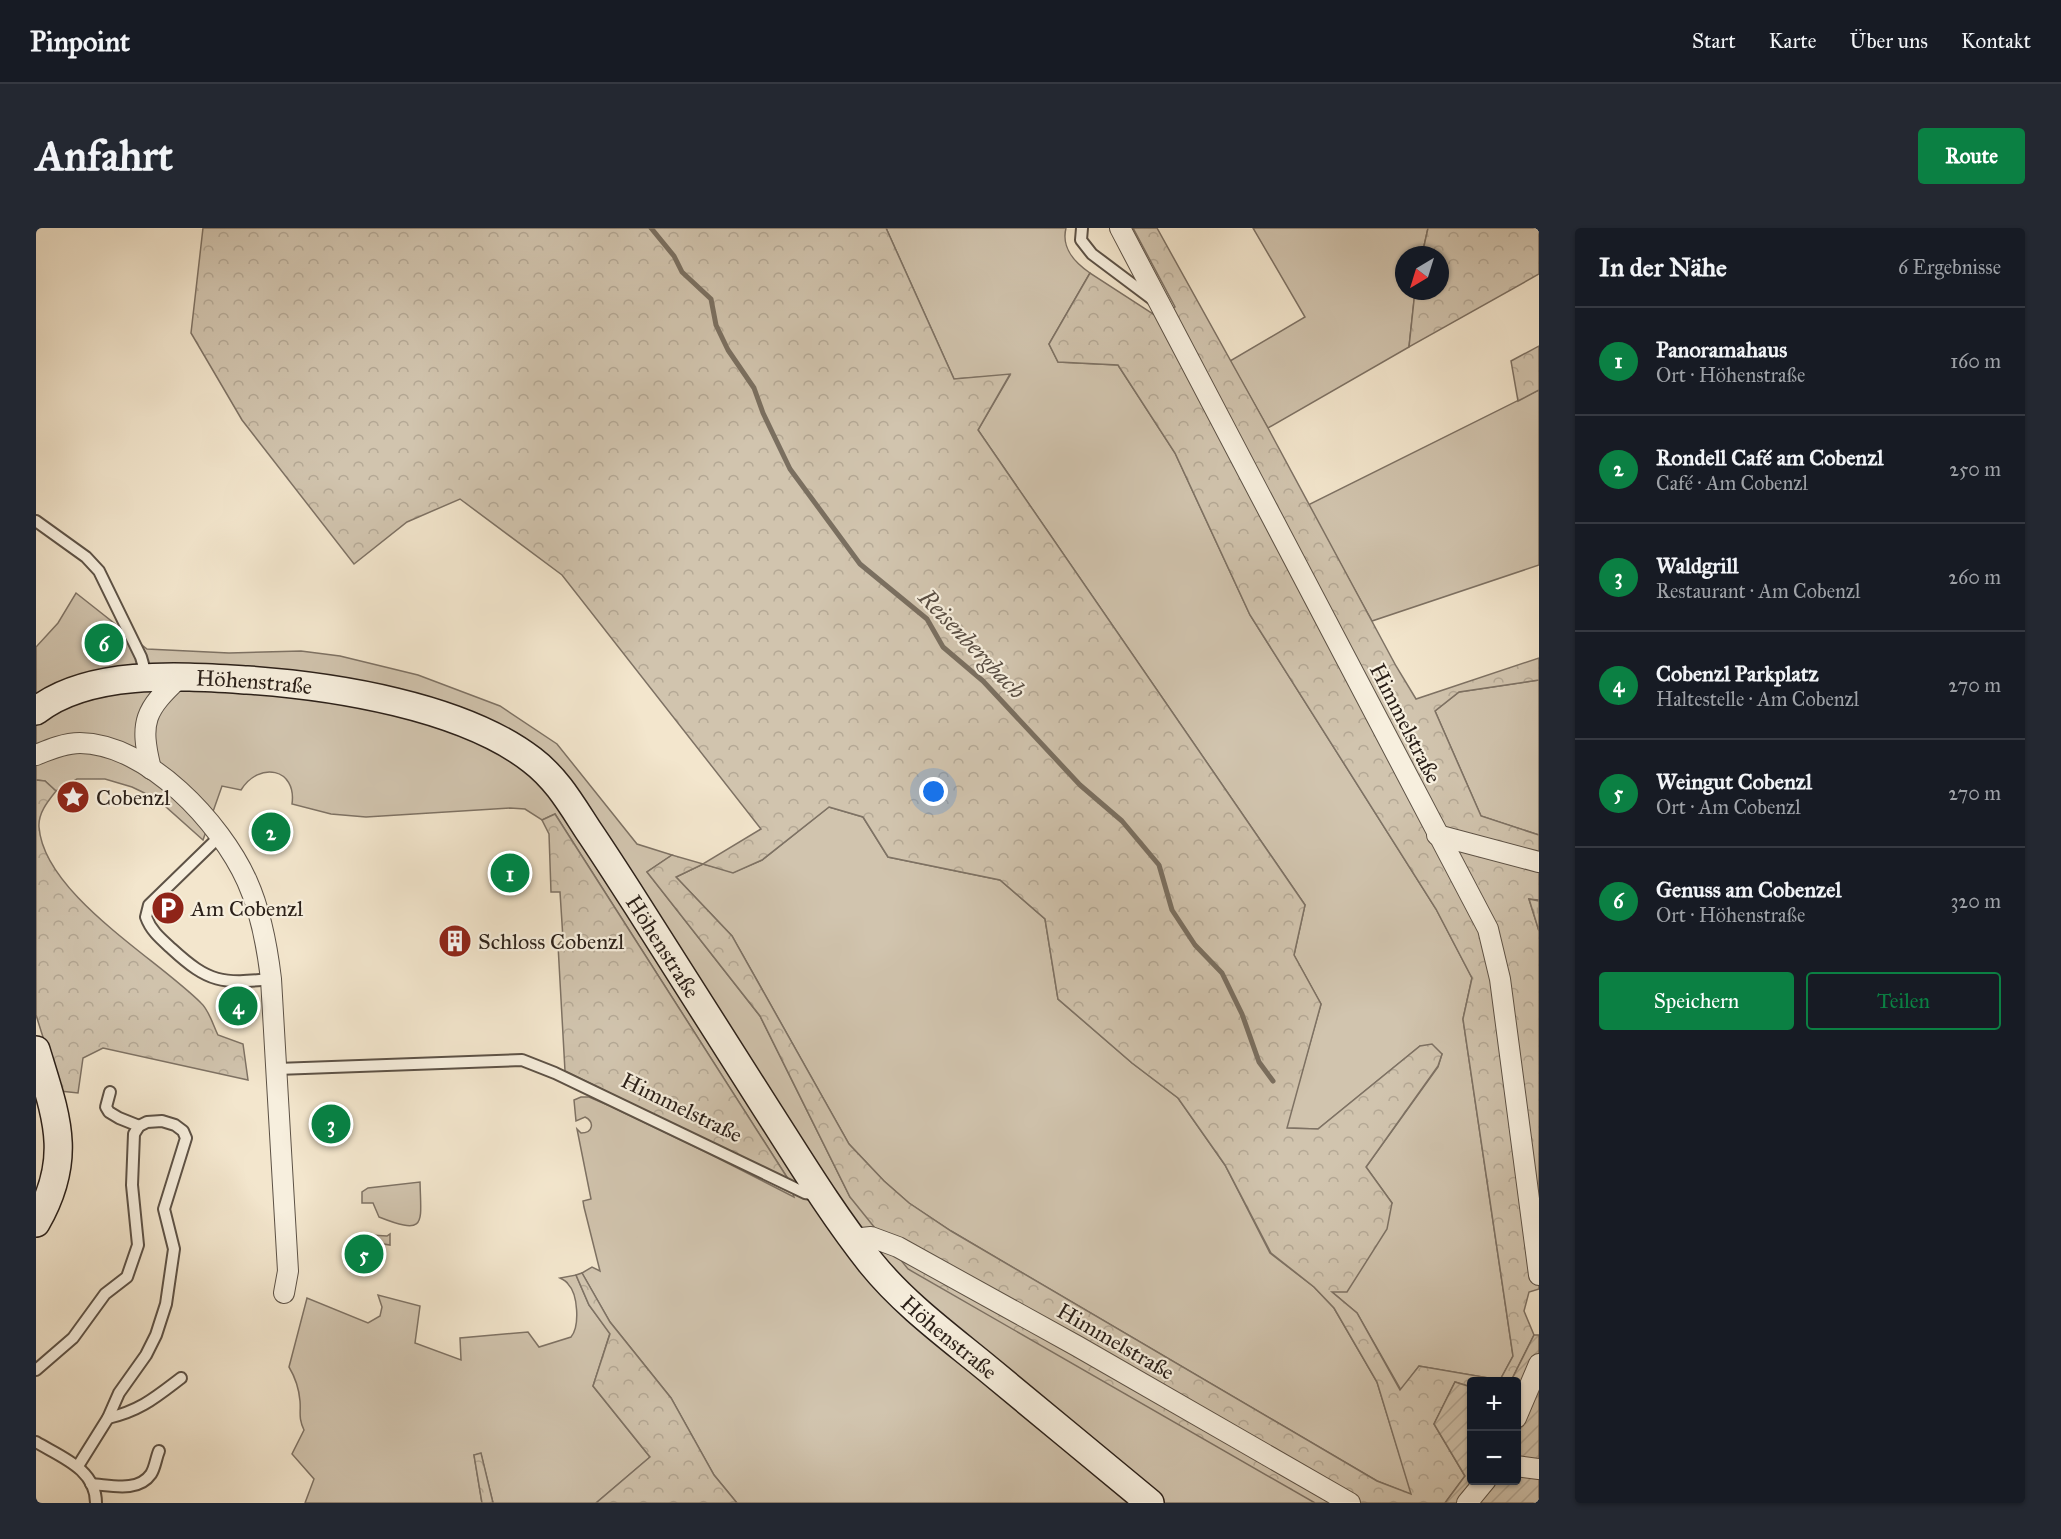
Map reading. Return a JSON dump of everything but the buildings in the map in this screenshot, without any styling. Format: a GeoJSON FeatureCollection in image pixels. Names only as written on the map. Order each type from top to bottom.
{"type":"FeatureCollection","features":[{"type":"Feature","properties":{"kind":"street","name":"Himmelstraße"},"geometry":{"type":"LineString","coordinates":[[1120,228],[1488,929],[1496,956],[1539,1275]]}},
{"type":"Feature","properties":{"kind":"street"},"geometry":{"type":"LineString","coordinates":[[151,769],[144,734],[148,715],[160,695],[180,676]]}},
{"type":"Feature","properties":{"kind":"street","name":"Höhenstraße"},"geometry":{"type":"LineString","coordinates":[[36,711],[61,696],[83,687],[147,678],[180,676],[302,684],[375,698],[435,713],[482,730],[511,745],[534,761],[556,782],[822,1195],[874,1267],[925,1317],[1150,1503]]}},
{"type":"Feature","properties":{"kind":"street"},"geometry":{"type":"LineString","coordinates":[[36,755],[64,745],[88,744],[113,749],[151,769],[188,797],[220,836],[234,856],[254,899],[266,941],[271,979],[288,1271],[284,1293]]}},
{"type":"Feature","properties":{"kind":"street"},"geometry":{"type":"LineString","coordinates":[[1437,835],[1539,862]]}},
{"type":"Feature","properties":{"kind":"street"},"geometry":{"type":"LineString","coordinates":[[36,1050],[54,1109],[59,1138],[59,1156],[52,1191],[36,1222]]}},
{"type":"Feature","properties":{"kind":"street","name":"Himmelstraße"},"geometry":{"type":"LineString","coordinates":[[852,1239],[871,1238],[898,1247],[1350,1503]]}},
{"type":"Feature","properties":{"kind":"street"},"geometry":{"type":"LineString","coordinates":[[1521,1406],[1539,1364]]}},
{"type":"Feature","properties":{"kind":"street"},"geometry":{"type":"LineString","coordinates":[[1521,1466],[1539,1468]]}},
{"type":"Feature","properties":{"kind":"street"},"geometry":{"type":"LineString","coordinates":[[1467,1503],[1482,1485]]}},
{"type":"Feature","properties":{"kind":"lane"},"geometry":{"type":"LineString","coordinates":[[1082,228],[1081,240],[1092,254],[1160,304]]}},
{"type":"Feature","properties":{"kind":"lane"},"geometry":{"type":"LineString","coordinates":[[36,521],[86,557],[99,571],[141,657],[147,678]]}},
{"type":"Feature","properties":{"kind":"lane"},"geometry":{"type":"LineString","coordinates":[[220,836],[149,905],[146,910],[148,924],[158,937],[194,969],[212,978],[235,982],[271,979]]}},
{"type":"Feature","properties":{"kind":"lane","name":"Himmelstraße"},"geometry":{"type":"LineString","coordinates":[[277,1069],[522,1060],[555,1073],[805,1193],[822,1195]]}},
{"type":"Feature","properties":{"kind":"lane"},"geometry":{"type":"LineString","coordinates":[[110,1092],[106,1107],[109,1112],[139,1126]]}},
{"type":"Feature","properties":{"kind":"lane"},"geometry":{"type":"LineString","coordinates":[[36,1370],[73,1338],[105,1294],[127,1277],[138,1245],[132,1185],[134,1134],[139,1126],[147,1122],[162,1121],[175,1125],[183,1131],[186,1138],[164,1209],[174,1249],[166,1304],[156,1335],[146,1355],[119,1393],[108,1418],[78,1466]]}},
{"type":"Feature","properties":{"kind":"lane"},"geometry":{"type":"LineString","coordinates":[[108,1418],[129,1413],[151,1401],[182,1378]]}},
{"type":"Feature","properties":{"kind":"lane"},"geometry":{"type":"LineString","coordinates":[[36,1442],[78,1466],[96,1494],[96,1503]]}},
{"type":"Feature","properties":{"kind":"lane"},"geometry":{"type":"LineString","coordinates":[[91,1484],[128,1486],[142,1483],[151,1474],[159,1451]]}},
{"type":"Feature","properties":{"kind":"green space"},"geometry":{"type":"Polygon","coordinates":[[[203,228],[886,228],[954,379],[1010,374],[978,430],[1305,905],[1294,955],[1321,1004],[1287,1128],[1318,1129],[1420,1046],[1432,1044],[1442,1054],[1438,1066],[1366,1167],[1392,1203],[1387,1229],[1347,1292],[1332,1292],[1357,1313],[1400,1390],[1419,1366],[1483,1377],[1467,1377],[1467,1386],[1455,1382],[1434,1424],[1465,1476],[1445,1503],[1315,1503],[908,1269],[850,1197],[760,1016],[647,872],[672,855],[703,864],[761,829],[562,575],[460,499],[407,522],[354,564],[242,420],[191,333],[203,228]],[[829,807],[762,860],[733,873],[703,864],[676,877],[732,936],[849,1144],[884,1181],[909,1203],[951,1231],[1377,1481],[1411,1494],[1377,1382],[1334,1308],[1314,1287],[1271,1253],[1225,1165],[1178,1098],[1132,1063],[1058,999],[1045,919],[1000,880],[888,857],[863,817],[829,807]]]}},
{"type":"Feature","properties":{"kind":"green space"},"geometry":{"type":"Polygon","coordinates":[[[886,228],[1066,228],[1065,242],[1070,254],[1090,273],[1049,344],[1058,362],[1118,365],[1175,453],[1250,615],[1436,909],[1472,978],[1463,1019],[1513,1356],[1502,1377],[1483,1377],[1419,1366],[1401,1390],[1357,1313],[1331,1291],[1392,1203],[1366,1167],[1438,1067],[1442,1054],[1420,1046],[1318,1129],[1286,1128],[1321,1004],[1294,955],[1305,905],[978,430],[1010,375],[954,379],[886,228]]]}},
{"type":"Feature","properties":{"kind":"green space"},"geometry":{"type":"Polygon","coordinates":[[[1133,228],[1157,228],[1416,699],[1539,658],[1539,680],[1459,692],[1435,711],[1481,816],[1539,835],[1539,900],[1529,899],[1539,931],[1539,1289],[1529,1292],[1524,1311],[1534,1335],[1513,1377],[1502,1377],[1513,1356],[1463,1019],[1472,978],[1436,909],[1250,615],[1175,453],[1118,365],[1058,362],[1049,344],[1090,273],[1156,316],[1175,307],[1133,228]]]}},
{"type":"Feature","properties":{"kind":"green space"},"geometry":{"type":"Polygon","coordinates":[[[1253,228],[1428,228],[1424,246],[1395,246],[1395,300],[1414,300],[1409,347],[1268,428],[1230,361],[1305,317],[1253,228]]]}},
{"type":"Feature","properties":{"kind":"green space"},"geometry":{"type":"Polygon","coordinates":[[[1428,228],[1539,228],[1539,274],[1409,347],[1414,300],[1449,300],[1449,246],[1424,246],[1428,228]]]}},
{"type":"Feature","properties":{"kind":"green space"},"geometry":{"type":"Polygon","coordinates":[[[1539,346],[1539,390],[1518,401],[1511,361],[1539,346]]]}},
{"type":"Feature","properties":{"kind":"green space"},"geometry":{"type":"Polygon","coordinates":[[[1539,390],[1539,565],[1372,621],[1308,505],[1539,390]]]}},
{"type":"Feature","properties":{"kind":"green space"},"geometry":{"type":"Polygon","coordinates":[[[76,593],[147,649],[229,653],[301,651],[340,656],[418,675],[500,706],[557,744],[637,844],[672,855],[647,872],[760,1016],[850,1197],[1320,1503],[737,1503],[714,1475],[671,1398],[610,1322],[582,1273],[592,1267],[600,1271],[583,1201],[591,1199],[577,1129],[585,1133],[590,1129],[591,1124],[585,1117],[576,1121],[574,1100],[589,1097],[610,1106],[794,1197],[790,1182],[555,814],[542,820],[525,809],[510,808],[366,817],[331,814],[292,804],[289,783],[283,776],[266,772],[257,775],[241,790],[222,786],[203,840],[157,799],[132,787],[105,779],[77,779],[56,791],[45,781],[36,780],[36,647],[58,623],[76,593]]]}},
{"type":"Feature","properties":{"kind":"green space"},"geometry":{"type":"Polygon","coordinates":[[[1539,680],[1539,835],[1481,816],[1435,711],[1459,692],[1539,680]]]}},
{"type":"Feature","properties":{"kind":"green space"},"geometry":{"type":"Polygon","coordinates":[[[36,780],[45,781],[56,791],[42,812],[39,827],[46,852],[60,876],[105,923],[204,1006],[218,1035],[243,1044],[248,1080],[103,1048],[83,1058],[78,1093],[60,1091],[36,1015],[36,780]]]}},
{"type":"Feature","properties":{"kind":"green space"},"geometry":{"type":"Polygon","coordinates":[[[829,807],[863,817],[888,857],[1000,880],[1045,919],[1058,999],[1132,1063],[1178,1098],[1225,1165],[1270,1253],[1314,1287],[1334,1308],[1377,1382],[1412,1495],[1377,1481],[951,1231],[909,1203],[884,1181],[849,1144],[732,936],[676,877],[703,864],[734,872],[762,860],[829,807]]]}},
{"type":"Feature","properties":{"kind":"green space"},"geometry":{"type":"Polygon","coordinates":[[[555,814],[790,1182],[565,1071],[558,945],[563,939],[560,892],[551,892],[549,834],[542,820],[555,814]]]}},
{"type":"Feature","properties":{"kind":"green space"},"geometry":{"type":"Polygon","coordinates":[[[1529,899],[1539,901],[1539,931],[1529,899]]]}},
{"type":"Feature","properties":{"kind":"green space"},"geometry":{"type":"Polygon","coordinates":[[[420,1182],[420,1217],[413,1225],[395,1223],[379,1217],[373,1203],[362,1203],[362,1192],[368,1188],[420,1182]]]}},
{"type":"Feature","properties":{"kind":"green space"},"geometry":{"type":"Polygon","coordinates":[[[390,1234],[390,1245],[371,1242],[371,1235],[387,1236],[390,1234]]]}},
{"type":"Feature","properties":{"kind":"green space"},"geometry":{"type":"Polygon","coordinates":[[[582,1273],[610,1322],[671,1398],[714,1475],[737,1503],[596,1503],[650,1457],[593,1386],[610,1334],[589,1305],[576,1275],[582,1273]]]}},
{"type":"Feature","properties":{"kind":"green space"},"geometry":{"type":"Polygon","coordinates":[[[576,1275],[589,1305],[610,1333],[593,1386],[650,1457],[596,1503],[493,1503],[481,1454],[474,1455],[482,1503],[305,1503],[314,1479],[292,1454],[304,1430],[300,1418],[298,1388],[289,1367],[307,1298],[368,1323],[380,1316],[382,1307],[378,1295],[420,1306],[415,1343],[461,1360],[460,1338],[528,1332],[539,1347],[571,1337],[577,1318],[576,1302],[567,1282],[560,1278],[576,1275]]]}},
{"type":"Feature","properties":{"kind":"green space"},"geometry":{"type":"Polygon","coordinates":[[[1534,1335],[1539,1335],[1539,1503],[1445,1503],[1465,1476],[1434,1424],[1455,1382],[1467,1386],[1467,1485],[1521,1485],[1521,1377],[1513,1377],[1534,1335]]]}},
{"type":"Feature","properties":{"kind":"green space"},"geometry":{"type":"Polygon","coordinates":[[[481,1453],[493,1503],[482,1503],[474,1455],[481,1453]]]}},
{"type":"Feature","properties":{"kind":"waterway","name":"Reisenbergbach"},"geometry":{"type":"LineString","coordinates":[[651,228],[674,256],[682,272],[711,299],[716,325],[728,350],[754,388],[763,413],[790,469],[860,564],[927,619],[943,647],[983,681],[1080,785],[1122,821],[1159,865],[1172,910],[1195,945],[1222,973],[1242,1014],[1259,1062],[1273,1081]]}},
{"type":"Feature","properties":{"kind":"place","name":"Genuss am Cobenzel"},"geometry":{"type":"Point","coordinates":[104,643]}},
{"type":"Feature","properties":{"kind":"place","name":"Cobenzl"},"geometry":{"type":"Point","coordinates":[73,797]}},
{"type":"Feature","properties":{"kind":"place","name":"Rondell Café am Cobenzl"},"geometry":{"type":"Point","coordinates":[271,832]}},
{"type":"Feature","properties":{"kind":"place","name":"Panoramahaus"},"geometry":{"type":"Point","coordinates":[510,873]}},
{"type":"Feature","properties":{"kind":"place","name":"Am Cobenzl"},"geometry":{"type":"Point","coordinates":[168,908]}},
{"type":"Feature","properties":{"kind":"place","name":"Schloss Cobenzl"},"geometry":{"type":"Point","coordinates":[455,941]}},
{"type":"Feature","properties":{"kind":"place","name":"Cobenzl Parkplatz"},"geometry":{"type":"Point","coordinates":[238,1006]}},
{"type":"Feature","properties":{"kind":"place","name":"Waldgrill"},"geometry":{"type":"Point","coordinates":[331,1124]}},
{"type":"Feature","properties":{"kind":"place","name":"Weingut Cobenzl"},"geometry":{"type":"Point","coordinates":[364,1254]}}]}
